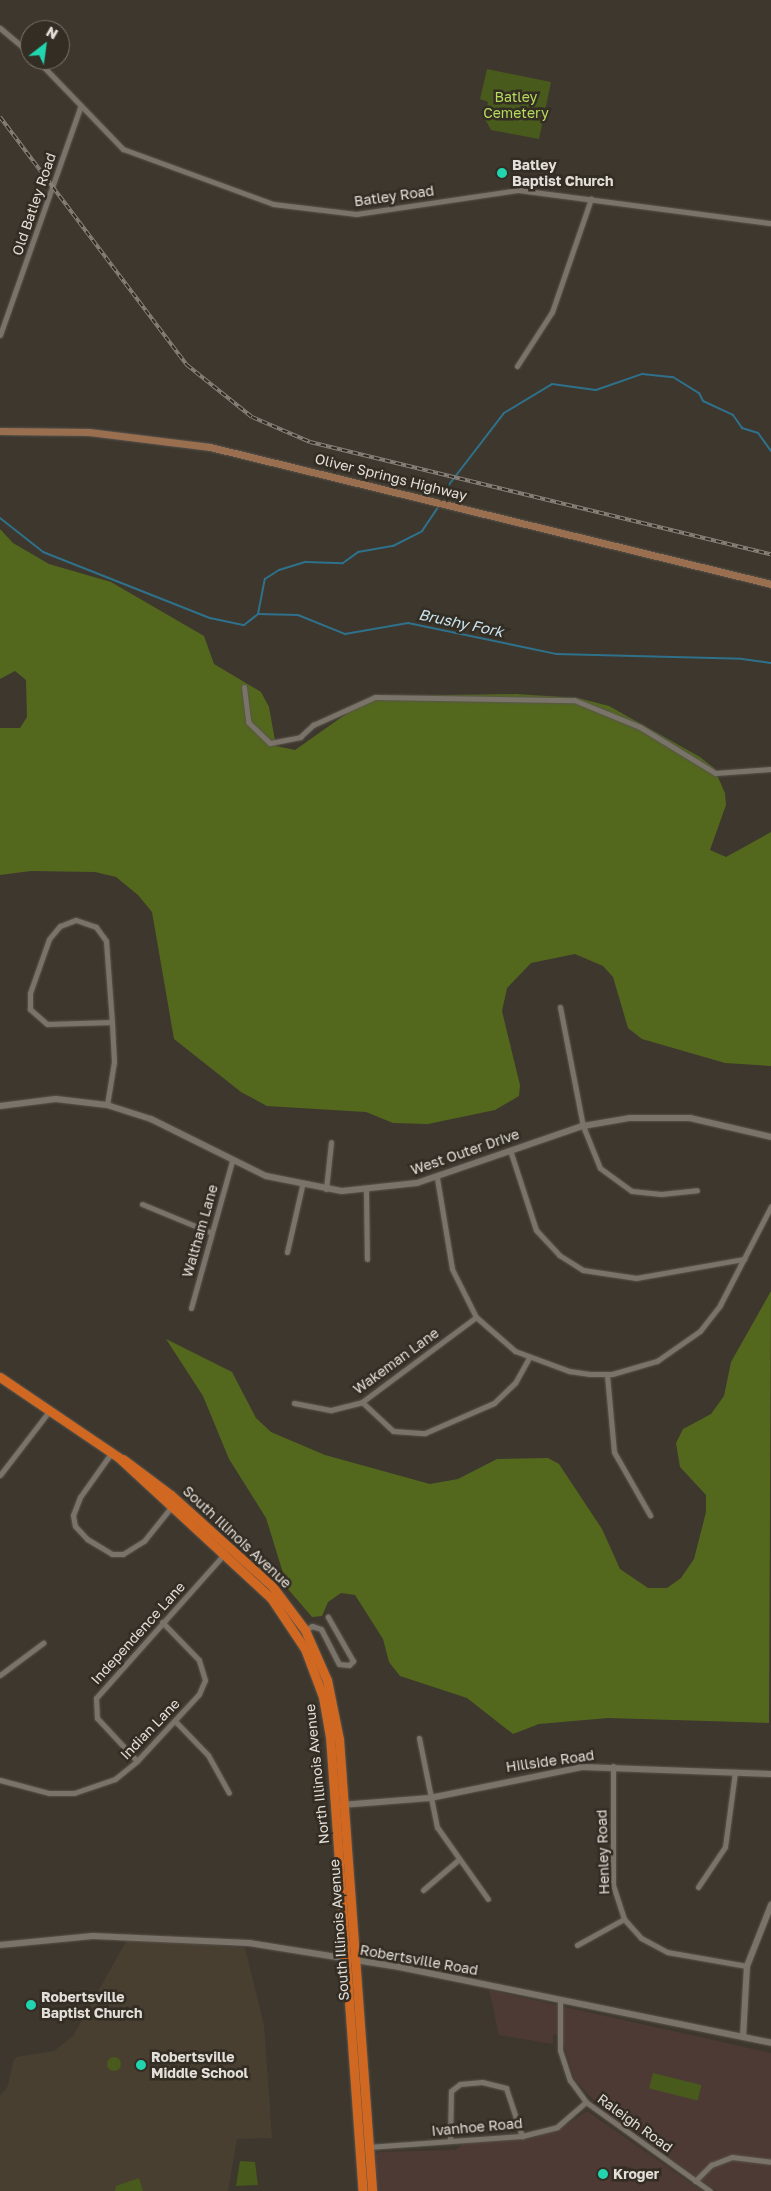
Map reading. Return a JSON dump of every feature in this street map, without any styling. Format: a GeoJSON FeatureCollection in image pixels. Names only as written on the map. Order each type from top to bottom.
{"type":"FeatureCollection","features":[{"type":"Feature","properties":{"kind":"highway","name":"North Illinois Avenue"},"geometry":{"type":"LineString","coordinates":[[0,1377],[51,1409],[115,1455],[175,1504],[227,1551],[301,1632],[323,1696],[339,1806],[346,1960],[364,2147],[363,2191]]}},
{"type":"Feature","properties":{"kind":"highway","name":"South Illinois Avenue"},"geometry":{"type":"LineString","coordinates":[[339,1806],[356,1962],[364,2147],[372,2191]]}},
{"type":"Feature","properties":{"kind":"main road","name":"Oliver Springs Highway"},"geometry":{"type":"LineString","coordinates":[[0,431],[89,432],[210,447],[771,584]]}},
{"type":"Feature","properties":{"kind":"street"},"geometry":{"type":"LineString","coordinates":[[0,28],[20,45]]}},
{"type":"Feature","properties":{"kind":"street","name":"Batley Road"},"geometry":{"type":"LineString","coordinates":[[46,70],[80,108],[123,150],[274,204],[356,214],[498,190],[591,199],[771,223]]}},
{"type":"Feature","properties":{"kind":"street","name":"Old Batley Road"},"geometry":{"type":"LineString","coordinates":[[0,335],[80,108]]}},
{"type":"Feature","properties":{"kind":"street"},"geometry":{"type":"LineString","coordinates":[[518,366],[552,312],[591,199]]}},
{"type":"Feature","properties":{"kind":"street"},"geometry":{"type":"LineString","coordinates":[[244,687],[248,722],[270,743],[300,737],[313,725],[368,699],[479,696],[574,700],[640,727],[715,772],[771,769]]}},
{"type":"Feature","properties":{"kind":"street"},"geometry":{"type":"LineString","coordinates":[[107,1106],[114,1062],[112,1022],[106,941],[92,924],[68,922],[49,939],[28,998],[30,1009],[47,1024],[112,1022]]}},
{"type":"Feature","properties":{"kind":"street"},"geometry":{"type":"LineString","coordinates":[[560,1007],[583,1126],[595,1160],[622,1186],[661,1194],[697,1190]]}},
{"type":"Feature","properties":{"kind":"street","name":"West Outer Drive"},"geometry":{"type":"LineString","coordinates":[[0,1106],[56,1099],[107,1106],[152,1119],[232,1161],[302,1186],[326,1190],[366,1191],[437,1178],[510,1150],[583,1126],[636,1117],[686,1117],[771,1137]]}},
{"type":"Feature","properties":{"kind":"street"},"geometry":{"type":"LineString","coordinates":[[326,1190],[332,1142]]}},
{"type":"Feature","properties":{"kind":"street"},"geometry":{"type":"LineString","coordinates":[[510,1150],[536,1230],[559,1255],[584,1270],[636,1278],[744,1259]]}},
{"type":"Feature","properties":{"kind":"street","name":"Waltham Lane"},"geometry":{"type":"LineString","coordinates":[[191,1308],[210,1232],[232,1161]]}},
{"type":"Feature","properties":{"kind":"street"},"geometry":{"type":"LineString","coordinates":[[437,1178],[452,1269],[476,1317],[500,1341],[529,1358],[569,1371],[607,1375],[656,1362],[686,1344],[711,1318],[771,1206]]}},
{"type":"Feature","properties":{"kind":"street"},"geometry":{"type":"LineString","coordinates":[[287,1252],[302,1186]]}},
{"type":"Feature","properties":{"kind":"street"},"geometry":{"type":"LineString","coordinates":[[366,1191],[367,1259]]}},
{"type":"Feature","properties":{"kind":"street"},"geometry":{"type":"LineString","coordinates":[[142,1204],[210,1232]]}},
{"type":"Feature","properties":{"kind":"street","name":"Wakeman Lane"},"geometry":{"type":"LineString","coordinates":[[294,1403],[331,1410],[362,1402],[476,1317]]}},
{"type":"Feature","properties":{"kind":"street"},"geometry":{"type":"LineString","coordinates":[[362,1402],[392,1431],[425,1432],[494,1403],[515,1383],[529,1358]]}},
{"type":"Feature","properties":{"kind":"street"},"geometry":{"type":"LineString","coordinates":[[607,1375],[614,1452],[650,1515]]}},
{"type":"Feature","properties":{"kind":"street"},"geometry":{"type":"LineString","coordinates":[[0,1475],[51,1409]]}},
{"type":"Feature","properties":{"kind":"street"},"geometry":{"type":"LineString","coordinates":[[115,1455],[76,1505],[75,1526],[87,1539],[112,1554],[123,1554],[144,1541],[175,1504]]}},
{"type":"Feature","properties":{"kind":"street","name":"Independence Lane"},"geometry":{"type":"LineString","coordinates":[[138,1761],[98,1720],[94,1704],[101,1689],[227,1551]]}},
{"type":"Feature","properties":{"kind":"street"},"geometry":{"type":"LineString","coordinates":[[301,1632],[312,1626],[321,1629],[339,1664],[349,1665],[353,1661],[328,1616]]}},
{"type":"Feature","properties":{"kind":"street","name":"Indian Lane"},"geometry":{"type":"LineString","coordinates":[[0,1780],[49,1793],[74,1793],[115,1779],[138,1761],[199,1694],[205,1672],[200,1660],[162,1622]]}},
{"type":"Feature","properties":{"kind":"street"},"geometry":{"type":"LineString","coordinates":[[0,1675],[44,1642]]}},
{"type":"Feature","properties":{"kind":"street"},"geometry":{"type":"LineString","coordinates":[[175,1721],[208,1755],[229,1793]]}},
{"type":"Feature","properties":{"kind":"street"},"geometry":{"type":"LineString","coordinates":[[419,1738],[437,1827],[457,1860],[488,1899]]}},
{"type":"Feature","properties":{"kind":"street","name":"Hillside Road"},"geometry":{"type":"LineString","coordinates":[[339,1806],[430,1798],[537,1773],[613,1766],[771,1774]]}},
{"type":"Feature","properties":{"kind":"street","name":"Henley Road"},"geometry":{"type":"LineString","coordinates":[[613,1766],[612,1884],[624,1919],[642,1938],[667,1952],[747,1966]]}},
{"type":"Feature","properties":{"kind":"street"},"geometry":{"type":"LineString","coordinates":[[698,1886],[725,1847],[735,1772]]}},
{"type":"Feature","properties":{"kind":"street"},"geometry":{"type":"LineString","coordinates":[[422,1890],[457,1860]]}},
{"type":"Feature","properties":{"kind":"street"},"geometry":{"type":"LineString","coordinates":[[743,2037],[747,1966],[757,1930],[771,1905]]}},
{"type":"Feature","properties":{"kind":"street"},"geometry":{"type":"LineString","coordinates":[[577,1945],[624,1919]]}},
{"type":"Feature","properties":{"kind":"street","name":"Robertsville Road"},"geometry":{"type":"LineString","coordinates":[[0,1945],[93,1936],[176,1936],[249,1942],[560,2000],[771,2043]]}},
{"type":"Feature","properties":{"kind":"street","name":"Raleigh Road"},"geometry":{"type":"LineString","coordinates":[[560,2000],[560,2050],[570,2080],[586,2102],[710,2191]]}},
{"type":"Feature","properties":{"kind":"street"},"geometry":{"type":"LineString","coordinates":[[450,2141],[451,2091],[460,2084],[482,2082],[506,2088],[522,2136]]}},
{"type":"Feature","properties":{"kind":"street","name":"Ivanhoe Road"},"geometry":{"type":"LineString","coordinates":[[364,2147],[522,2136],[557,2126],[586,2102]]}},
{"type":"Feature","properties":{"kind":"street"},"geometry":{"type":"LineString","coordinates":[[696,2181],[711,2165],[732,2157],[771,2162]]}},
{"type":"Feature","properties":{"kind":"shaded area","name":"Robertsville Middle School"},"geometry":{"type":"Polygon","coordinates":[[[128,1938],[245,1948],[264,2025],[272,2138],[237,2139],[228,2191],[0,2191],[0,2096],[8,2086],[13,2062],[16,2057],[54,2051],[73,2036],[128,1938]]]}},
{"type":"Feature","properties":{"kind":"shaded area"},"geometry":{"type":"Polygon","coordinates":[[[489,1990],[771,2053],[771,2191],[717,2191],[605,2112],[575,2080],[561,2036],[553,2034],[553,2044],[499,2035],[489,1990]]]}},
{"type":"Feature","properties":{"kind":"shaded area"},"geometry":{"type":"Polygon","coordinates":[[[587,2111],[702,2191],[378,2191],[375,2154],[379,2152],[456,2150],[463,2143],[533,2138],[559,2130],[587,2111]]]}},
{"type":"Feature","properties":{"kind":"green space","name":"Batley Cemetery"},"geometry":{"type":"Polygon","coordinates":[[[487,69],[551,82],[539,139],[491,130],[485,119],[488,102],[480,99],[487,69]]]}},
{"type":"Feature","properties":{"kind":"green space"},"geometry":{"type":"Polygon","coordinates":[[[0,529],[13,543],[49,564],[111,582],[204,636],[214,664],[261,692],[269,707],[276,746],[295,750],[363,702],[391,696],[516,694],[578,698],[609,706],[700,757],[714,768],[725,793],[726,805],[710,850],[726,857],[771,832],[771,1066],[725,1063],[642,1039],[628,1028],[613,977],[603,966],[575,954],[531,963],[507,988],[502,1011],[520,1085],[519,1096],[495,1110],[428,1124],[393,1123],[366,1112],[267,1106],[241,1092],[174,1039],[152,912],[138,895],[116,877],[95,872],[31,871],[0,875],[0,728],[20,728],[27,717],[26,680],[15,671],[0,679],[0,529]]]}},
{"type":"Feature","properties":{"kind":"green space"},"geometry":{"type":"Polygon","coordinates":[[[771,1291],[769,1723],[608,1718],[539,1724],[513,1734],[467,1698],[400,1676],[389,1662],[383,1639],[355,1595],[341,1593],[328,1602],[322,1616],[312,1617],[288,1589],[266,1518],[229,1459],[203,1396],[166,1339],[232,1372],[256,1418],[271,1432],[325,1455],[430,1484],[458,1479],[497,1459],[548,1458],[559,1464],[602,1529],[620,1569],[648,1588],[667,1588],[681,1578],[694,1559],[706,1512],[706,1495],[680,1467],[676,1443],[683,1429],[711,1414],[724,1396],[731,1362],[771,1291]]]}},
{"type":"Feature","properties":{"kind":"green space"},"geometry":{"type":"Polygon","coordinates":[[[111,2057],[117,2057],[121,2064],[117,2071],[111,2071],[107,2067],[107,2061],[111,2057]]]}},
{"type":"Feature","properties":{"kind":"green space"},"geometry":{"type":"Polygon","coordinates":[[[653,2073],[702,2085],[698,2101],[649,2089],[653,2073]]]}},
{"type":"Feature","properties":{"kind":"green space"},"geometry":{"type":"Polygon","coordinates":[[[240,2161],[255,2162],[258,2185],[236,2186],[240,2161]]]}},
{"type":"Feature","properties":{"kind":"green space"},"geometry":{"type":"Polygon","coordinates":[[[139,2178],[143,2191],[115,2191],[116,2186],[139,2178]]]}},
{"type":"Feature","properties":{"kind":"waterway"},"geometry":{"type":"LineString","coordinates":[[441,495],[504,413],[552,384],[596,390],[642,374],[673,377],[699,393],[703,401],[733,415],[742,428],[758,433],[771,451]]}},
{"type":"Feature","properties":{"kind":"waterway"},"geometry":{"type":"LineString","coordinates":[[258,614],[265,579],[279,570],[306,562],[343,563],[358,552],[393,546],[422,531],[437,509]]}},
{"type":"Feature","properties":{"kind":"waterway","name":"Brushy Fork"},"geometry":{"type":"LineString","coordinates":[[0,518],[43,552],[210,618],[244,625],[258,614],[298,615],[345,634],[408,623],[556,654],[742,659],[771,663]]}},
{"type":"Feature","properties":{"kind":"railway"},"geometry":{"type":"LineString","coordinates":[[0,117],[187,365],[252,417],[310,442],[771,554]]}},
{"type":"Feature","properties":{"kind":"place","name":"Batley Baptist Church"},"geometry":{"type":"Point","coordinates":[502,173]}},
{"type":"Feature","properties":{"kind":"place","name":"Robertsville Baptist Church"},"geometry":{"type":"Point","coordinates":[31,2005]}},
{"type":"Feature","properties":{"kind":"place","name":"Robertsville Middle School"},"geometry":{"type":"Point","coordinates":[141,2065]}},
{"type":"Feature","properties":{"kind":"place","name":"Kroger"},"geometry":{"type":"Point","coordinates":[603,2174]}}]}
